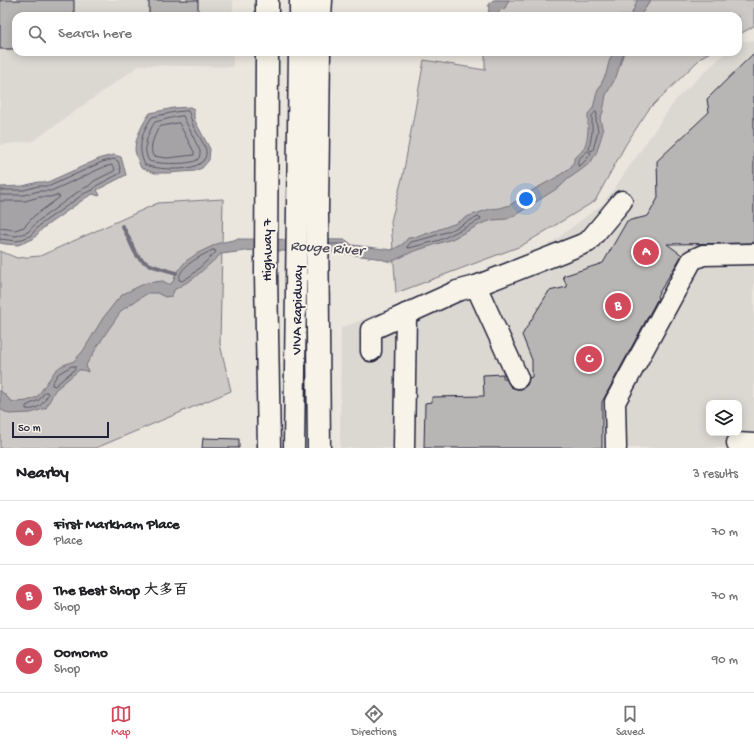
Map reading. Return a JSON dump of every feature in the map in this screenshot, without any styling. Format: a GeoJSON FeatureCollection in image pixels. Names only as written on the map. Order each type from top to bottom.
{"type":"FeatureCollection","features":[{"type":"Feature","properties":{"kind":"main road"},"geometry":{"type":"LineString","coordinates":[[267,0],[267,12]]}},
{"type":"Feature","properties":{"kind":"main road"},"geometry":{"type":"LineString","coordinates":[[320,0],[320,12]]}},
{"type":"Feature","properties":{"kind":"main road","name":"Highway 7"},"geometry":{"type":"LineString","coordinates":[[267,56],[266,274],[269,448]]}},
{"type":"Feature","properties":{"kind":"main road"},"geometry":{"type":"LineString","coordinates":[[319,448],[307,273],[317,211],[320,56]]}},
{"type":"Feature","properties":{"kind":"lane"},"geometry":{"type":"LineString","coordinates":[[300,0],[300,12]]}},
{"type":"Feature","properties":{"kind":"lane","name":"VIVA Rapidway"},"geometry":{"type":"LineString","coordinates":[[294,448],[307,273],[296,217],[299,56]]}},
{"type":"Feature","properties":{"kind":"lane"},"geometry":{"type":"LineString","coordinates":[[370,351],[371,330],[457,291],[476,286],[588,242],[622,201]]}},
{"type":"Feature","properties":{"kind":"lane"},"geometry":{"type":"LineString","coordinates":[[616,448],[615,402],[692,260],[703,255],[754,254]]}},
{"type":"Feature","properties":{"kind":"lane"},"geometry":{"type":"LineString","coordinates":[[476,286],[518,378]]}},
{"type":"Feature","properties":{"kind":"lane"},"geometry":{"type":"LineString","coordinates":[[404,448],[406,314]]}},
{"type":"Feature","properties":{"kind":"shaded area"},"geometry":{"type":"Polygon","coordinates":[[[0,0],[233,0],[233,12],[12,12],[12,56],[233,56],[233,67],[140,65],[33,141],[0,145],[0,0]]]}},
{"type":"Feature","properties":{"kind":"shaded area"},"geometry":{"type":"Polygon","coordinates":[[[495,0],[754,0],[754,26],[742,33],[742,12],[490,12],[495,0]]]}},
{"type":"Feature","properties":{"kind":"shaded area"},"geometry":{"type":"Polygon","coordinates":[[[754,40],[754,448],[340,448],[341,328],[547,246],[604,203],[677,98],[722,56],[742,56],[742,42],[754,40]]]}},
{"type":"Feature","properties":{"kind":"shaded area"},"geometry":{"type":"Polygon","coordinates":[[[485,56],[703,56],[649,109],[626,144],[595,201],[521,246],[396,293],[391,221],[403,175],[424,60],[485,70],[485,56]]]}},
{"type":"Feature","properties":{"kind":"shaded area"},"geometry":{"type":"Polygon","coordinates":[[[223,199],[220,344],[231,391],[96,448],[0,448],[0,251],[17,258],[40,256],[158,203],[223,199]]]}},
{"type":"Feature","properties":{"kind":"water"},"geometry":{"type":"Polygon","coordinates":[[[493,0],[509,0],[505,8],[499,12],[488,12],[488,6],[493,0]]]}},
{"type":"Feature","properties":{"kind":"water"},"geometry":{"type":"Polygon","coordinates":[[[637,0],[651,0],[643,12],[632,12],[637,0]]]}},
{"type":"Feature","properties":{"kind":"water","name":"Rouge River"},"geometry":{"type":"Polygon","coordinates":[[[611,56],[623,56],[616,77],[606,95],[603,112],[600,119],[603,131],[597,151],[591,162],[561,186],[517,214],[507,219],[493,220],[483,223],[452,239],[412,252],[391,262],[376,258],[340,253],[254,250],[221,254],[194,278],[174,290],[172,296],[165,297],[157,293],[148,293],[122,310],[86,365],[88,372],[79,370],[55,390],[46,408],[31,413],[9,414],[0,409],[0,390],[11,401],[27,401],[37,397],[55,371],[61,366],[74,361],[83,351],[103,318],[123,294],[146,283],[163,281],[171,284],[176,273],[186,261],[198,253],[219,243],[238,239],[346,240],[352,245],[392,250],[403,244],[408,238],[417,237],[454,224],[469,216],[490,209],[510,205],[571,167],[574,158],[583,150],[587,139],[588,114],[593,108],[597,92],[606,74],[611,56]]]}},
{"type":"Feature","properties":{"kind":"water"},"geometry":{"type":"Polygon","coordinates":[[[190,107],[194,109],[195,121],[210,149],[209,160],[202,168],[195,171],[155,173],[141,168],[135,152],[135,145],[140,131],[150,113],[174,108],[190,107]]]}},
{"type":"Feature","properties":{"kind":"water"},"geometry":{"type":"Polygon","coordinates":[[[114,155],[121,157],[126,175],[97,190],[100,195],[99,196],[93,194],[87,197],[43,228],[33,239],[18,245],[0,243],[0,187],[23,186],[38,182],[48,182],[101,158],[114,155]]]}},
{"type":"Feature","properties":{"kind":"building"},"geometry":{"type":"Polygon","coordinates":[[[0,0],[74,0],[74,12],[12,12],[12,49],[0,49],[0,0]]]}},
{"type":"Feature","properties":{"kind":"building"},"geometry":{"type":"Polygon","coordinates":[[[149,0],[198,0],[198,12],[149,12],[149,0]]]}},
{"type":"Feature","properties":{"kind":"building"},"geometry":{"type":"Polygon","coordinates":[[[754,53],[754,243],[667,244],[682,255],[657,296],[658,298],[602,402],[602,448],[424,448],[425,403],[432,402],[432,397],[484,396],[483,375],[503,374],[503,379],[506,379],[511,387],[517,389],[522,389],[527,385],[529,378],[532,377],[532,360],[522,335],[549,291],[567,287],[563,276],[603,263],[627,221],[648,216],[658,198],[657,161],[709,112],[707,99],[754,53]]]}},
{"type":"Feature","properties":{"kind":"building"},"geometry":{"type":"Polygon","coordinates":[[[203,438],[239,439],[239,448],[202,448],[203,438]]]}},
{"type":"Feature","properties":{"kind":"waterway"},"geometry":{"type":"LineString","coordinates":[[122,226],[138,257],[153,266],[176,273]]}},
{"type":"Feature","properties":{"kind":"place","name":"First Markham Place"},"geometry":{"type":"Point","coordinates":[646,252]}},
{"type":"Feature","properties":{"kind":"place","name":"The Best Shop 大多百"},"geometry":{"type":"Point","coordinates":[618,306]}},
{"type":"Feature","properties":{"kind":"place","name":"Oomomo"},"geometry":{"type":"Point","coordinates":[589,359]}}]}
